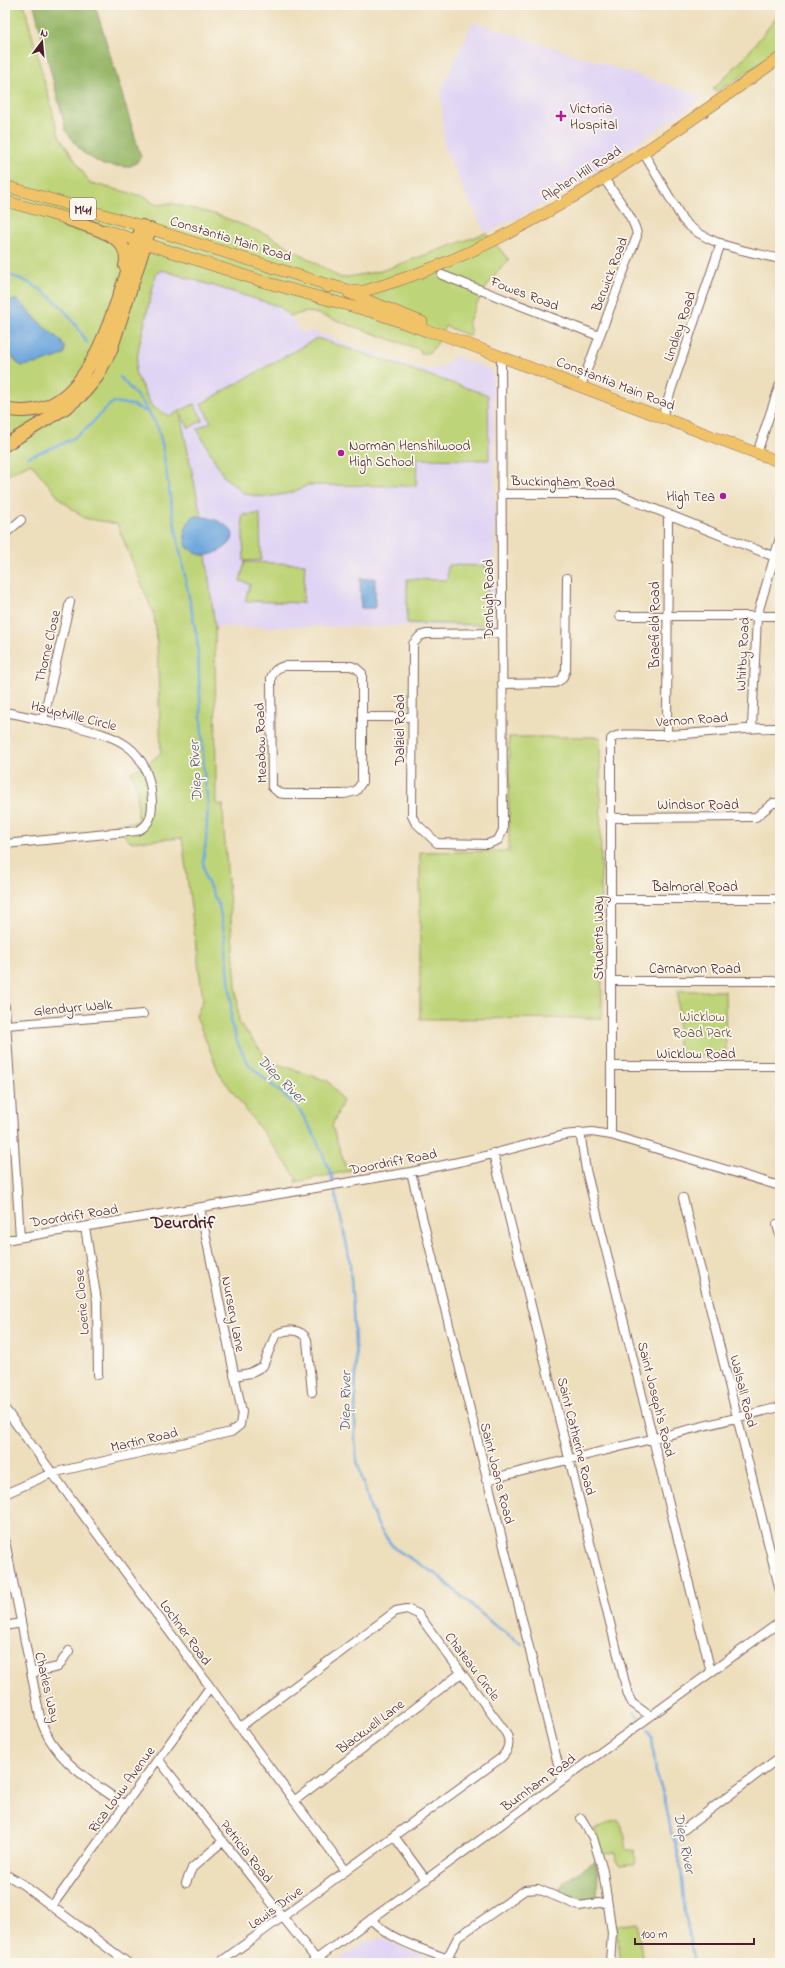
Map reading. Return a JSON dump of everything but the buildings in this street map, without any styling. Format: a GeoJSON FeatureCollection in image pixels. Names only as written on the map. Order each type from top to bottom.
{"type":"FeatureCollection","features":[{"type":"Feature","properties":{"kind":"highway"},"geometry":{"type":"LineString","coordinates":[[67,219],[116,238],[124,246],[126,262],[119,296]]}},
{"type":"Feature","properties":{"kind":"highway"},"geometry":{"type":"LineString","coordinates":[[5,445],[67,407],[83,394],[97,377],[111,350],[146,228]]}},
{"type":"Feature","properties":{"kind":"highway"},"geometry":{"type":"LineString","coordinates":[[5,409],[18,412],[40,410],[61,399],[87,372],[95,358],[142,241]]}},
{"type":"Feature","properties":{"kind":"main road","name":"Alphen Hill Road"},"geometry":{"type":"LineString","coordinates":[[322,283],[358,291],[382,286],[431,268],[493,242],[530,222],[643,152],[780,58]]}},
{"type":"Feature","properties":{"kind":"main road","name":"Constantia Main Road"},"geometry":{"type":"LineString","coordinates":[[5,186],[322,283],[429,325],[441,334]]}},
{"type":"Feature","properties":{"kind":"main road","name":"Constantia Main Road"},"geometry":{"type":"LineString","coordinates":[[5,201],[142,241],[261,281],[329,298],[427,332],[441,334],[780,462]]}},
{"type":"Feature","properties":{"kind":"main road","name":"Alphen Hill Road"},"geometry":{"type":"LineString","coordinates":[[365,299],[382,286]]}},
{"type":"Feature","properties":{"kind":"main road"},"geometry":{"type":"LineString","coordinates":[[329,298],[352,301],[365,299]]}},
{"type":"Feature","properties":{"kind":"street"},"geometry":{"type":"LineString","coordinates":[[643,152],[683,220],[697,233],[721,244],[780,259]]}},
{"type":"Feature","properties":{"kind":"street","name":"Berwick Road"},"geometry":{"type":"LineString","coordinates":[[581,386],[637,236],[637,232],[631,221],[603,177]]}},
{"type":"Feature","properties":{"kind":"street","name":"Lindley Road"},"geometry":{"type":"LineString","coordinates":[[662,417],[721,244]]}},
{"type":"Feature","properties":{"kind":"street","name":"Fowes Road"},"geometry":{"type":"LineString","coordinates":[[442,275],[599,336]]}},
{"type":"Feature","properties":{"kind":"street","name":"Denbigh Road"},"geometry":{"type":"LineString","coordinates":[[498,840],[502,830],[501,356]]}},
{"type":"Feature","properties":{"kind":"street"},"geometry":{"type":"LineString","coordinates":[[757,453],[780,384]]}},
{"type":"Feature","properties":{"kind":"street","name":"Buckingham Road"},"geometry":{"type":"LineString","coordinates":[[501,494],[610,492],[623,495],[777,558]]}},
{"type":"Feature","properties":{"kind":"street","name":"Braefield Road"},"geometry":{"type":"LineString","coordinates":[[667,736],[668,514]]}},
{"type":"Feature","properties":{"kind":"street"},"geometry":{"type":"LineString","coordinates":[[5,534],[21,520]]}},
{"type":"Feature","properties":{"kind":"street","name":"Whitby Road"},"geometry":{"type":"LineString","coordinates":[[752,727],[757,616],[777,558],[780,538]]}},
{"type":"Feature","properties":{"kind":"street"},"geometry":{"type":"LineString","coordinates":[[502,684],[555,683],[563,678],[566,670],[567,578]]}},
{"type":"Feature","properties":{"kind":"street","name":"Thorne Close"},"geometry":{"type":"LineString","coordinates":[[43,720],[70,602]]}},
{"type":"Feature","properties":{"kind":"street"},"geometry":{"type":"LineString","coordinates":[[620,616],[780,616]]}},
{"type":"Feature","properties":{"kind":"street","name":"Dalziel Road"},"geometry":{"type":"LineString","coordinates":[[498,840],[488,844],[442,845],[433,841],[415,822],[412,816],[413,644],[420,636],[426,634],[501,633]]}},
{"type":"Feature","properties":{"kind":"street","name":"Meadow Road"},"geometry":{"type":"LineString","coordinates":[[278,667],[356,668],[362,673],[363,679],[363,717],[362,782],[356,791],[337,794],[285,794],[275,791],[271,781],[272,678],[273,672],[278,667]]}},
{"type":"Feature","properties":{"kind":"street","name":"Hauptville Circle"},"geometry":{"type":"LineString","coordinates":[[5,712],[109,735],[124,743],[136,754],[150,781],[152,810],[151,818],[147,825],[141,829],[133,831],[5,844]]}},
{"type":"Feature","properties":{"kind":"street"},"geometry":{"type":"LineString","coordinates":[[363,717],[412,717]]}},
{"type":"Feature","properties":{"kind":"street","name":"Vernon Road"},"geometry":{"type":"LineString","coordinates":[[610,741],[615,736],[667,736],[752,727],[780,728]]}},
{"type":"Feature","properties":{"kind":"street","name":"Students Way"},"geometry":{"type":"LineString","coordinates":[[610,741],[611,1135]]}},
{"type":"Feature","properties":{"kind":"street","name":"Windsor Road"},"geometry":{"type":"LineString","coordinates":[[610,818],[756,817],[773,803],[780,803]]}},
{"type":"Feature","properties":{"kind":"street","name":"Balmoral Road"},"geometry":{"type":"LineString","coordinates":[[610,899],[780,899]]}},
{"type":"Feature","properties":{"kind":"street","name":"Carnarvon Road"},"geometry":{"type":"LineString","coordinates":[[611,981],[780,981]]}},
{"type":"Feature","properties":{"kind":"street"},"geometry":{"type":"LineString","coordinates":[[5,1006],[9,1122],[20,1237]]}},
{"type":"Feature","properties":{"kind":"street","name":"Glendyrr Walk"},"geometry":{"type":"LineString","coordinates":[[6,1025],[143,1014]]}},
{"type":"Feature","properties":{"kind":"street","name":"Wicklow Road"},"geometry":{"type":"LineString","coordinates":[[611,1066],[780,1066]]}},
{"type":"Feature","properties":{"kind":"street","name":"Doordrift Road"},"geometry":{"type":"LineString","coordinates":[[5,1240],[411,1172],[580,1132],[611,1135],[780,1186]]}},
{"type":"Feature","properties":{"kind":"street","name":"Saint Joseph's Road"},"geometry":{"type":"LineString","coordinates":[[580,1132],[586,1170],[711,1672]]}},
{"type":"Feature","properties":{"kind":"street","name":"Saint Catherine Road"},"geometry":{"type":"LineString","coordinates":[[493,1153],[628,1696],[644,1721]]}},
{"type":"Feature","properties":{"kind":"street","name":"Saint Joans Road"},"geometry":{"type":"LineString","coordinates":[[411,1172],[486,1480],[562,1780]]}},
{"type":"Feature","properties":{"kind":"street","name":"Walsall Road"},"geometry":{"type":"LineString","coordinates":[[683,1198],[780,1591]]}},
{"type":"Feature","properties":{"kind":"street","name":"Nursery Lane"},"geometry":{"type":"LineString","coordinates":[[200,1208],[242,1412],[240,1425]]}},
{"type":"Feature","properties":{"kind":"street"},"geometry":{"type":"LineString","coordinates":[[777,1224],[780,1236]]}},
{"type":"Feature","properties":{"kind":"street","name":"Loerie Close"},"geometry":{"type":"LineString","coordinates":[[85,1227],[97,1301],[98,1375]]}},
{"type":"Feature","properties":{"kind":"street"},"geometry":{"type":"LineString","coordinates":[[234,1376],[257,1370],[266,1361],[275,1336],[283,1331],[297,1331],[303,1333],[307,1340],[312,1392]]}},
{"type":"Feature","properties":{"kind":"street"},"geometry":{"type":"LineString","coordinates":[[486,1480],[780,1407]]}},
{"type":"Feature","properties":{"kind":"street","name":"Lochner Road"},"geometry":{"type":"LineString","coordinates":[[5,1409],[346,1871]]}},
{"type":"Feature","properties":{"kind":"street","name":"Martin Road"},"geometry":{"type":"LineString","coordinates":[[52,1473],[231,1432],[240,1425]]}},
{"type":"Feature","properties":{"kind":"street"},"geometry":{"type":"LineString","coordinates":[[5,1494],[52,1473]]}},
{"type":"Feature","properties":{"kind":"street","name":"Charles Way"},"geometry":{"type":"LineString","coordinates":[[5,1541],[41,1722],[52,1744],[72,1767],[125,1805]]}},
{"type":"Feature","properties":{"kind":"street","name":"Chateau Circle"},"geometry":{"type":"LineString","coordinates":[[240,1727],[399,1609],[411,1609],[418,1614],[506,1732],[508,1743],[506,1751],[501,1758],[346,1871]]}},
{"type":"Feature","properties":{"kind":"street","name":"Burnham Road"},"geometry":{"type":"LineString","coordinates":[[313,1961],[780,1622]]}},
{"type":"Feature","properties":{"kind":"street"},"geometry":{"type":"LineString","coordinates":[[5,1626],[21,1623]]}},
{"type":"Feature","properties":{"kind":"street"},"geometry":{"type":"LineString","coordinates":[[31,1673],[58,1667],[69,1651]]}},
{"type":"Feature","properties":{"kind":"street","name":"Blackwell Lane"},"geometry":{"type":"LineString","coordinates":[[294,1800],[461,1673]]}},
{"type":"Feature","properties":{"kind":"street","name":"Rica Louw Avenue"},"geometry":{"type":"LineString","coordinates":[[52,1906],[210,1687]]}},
{"type":"Feature","properties":{"kind":"street"},"geometry":{"type":"LineString","coordinates":[[682,1831],[780,1757]]}},
{"type":"Feature","properties":{"kind":"street","name":"Petricia Road"},"geometry":{"type":"LineString","coordinates":[[158,1759],[283,1917],[313,1961]]}},
{"type":"Feature","properties":{"kind":"street"},"geometry":{"type":"LineString","coordinates":[[581,1818],[593,1838],[599,1855],[612,1933],[610,1963]]}},
{"type":"Feature","properties":{"kind":"street"},"geometry":{"type":"LineString","coordinates":[[394,1836],[426,1880]]}},
{"type":"Feature","properties":{"kind":"street"},"geometry":{"type":"LineString","coordinates":[[186,1883],[192,1868],[223,1841]]}},
{"type":"Feature","properties":{"kind":"street","name":"Lewis Drive"},"geometry":{"type":"LineString","coordinates":[[219,1963],[346,1871]]}},
{"type":"Feature","properties":{"kind":"street"},"geometry":{"type":"LineString","coordinates":[[5,1874],[52,1906],[128,1963]]}},
{"type":"Feature","properties":{"kind":"street"},"geometry":{"type":"LineString","coordinates":[[447,1958],[458,1937],[525,1890],[538,1889],[579,1906],[606,1902]]}},
{"type":"Feature","properties":{"kind":"street"},"geometry":{"type":"LineString","coordinates":[[371,1919],[379,1928],[390,1935],[458,1963]]}},
{"type":"Feature","properties":{"kind":"shaded area","name":"Victoria Hospital"},"geometry":{"type":"Polygon","coordinates":[[[473,22],[705,97],[553,200],[486,233],[465,193],[444,146],[441,90],[473,22]]]}},
{"type":"Feature","properties":{"kind":"shaded area","name":"Norman Henshilwood High School"},"geometry":{"type":"Polygon","coordinates":[[[162,270],[278,306],[290,316],[301,333],[312,331],[422,369],[433,370],[442,367],[450,362],[452,355],[490,370],[493,373],[495,494],[494,626],[215,627],[201,516],[180,412],[170,416],[152,407],[135,372],[155,278],[157,273],[162,270]]]}},
{"type":"Feature","properties":{"kind":"shaded area"},"geometry":{"type":"Polygon","coordinates":[[[376,1939],[382,1939],[428,1958],[425,1963],[336,1963],[363,1943],[376,1939]]]}},
{"type":"Feature","properties":{"kind":"green space"},"geometry":{"type":"Polygon","coordinates":[[[5,5],[24,5],[59,136],[90,183],[146,197],[153,203],[159,205],[170,203],[218,215],[268,235],[341,278],[381,271],[486,233],[509,260],[490,282],[476,306],[468,323],[471,332],[470,336],[445,326],[439,340],[430,352],[420,353],[421,350],[315,313],[306,312],[290,316],[278,306],[162,270],[157,273],[155,278],[139,347],[135,372],[152,407],[170,416],[194,404],[203,420],[189,428],[180,413],[201,516],[215,627],[216,804],[223,805],[239,1022],[269,1061],[328,1081],[343,1101],[332,1126],[345,1165],[354,1170],[295,1182],[297,1178],[220,1075],[196,1016],[203,1000],[182,838],[130,842],[115,824],[138,822],[137,790],[131,772],[150,762],[161,753],[157,643],[154,615],[117,524],[84,518],[60,499],[31,463],[5,476],[5,5]]]}},
{"type":"Feature","properties":{"kind":"green space"},"geometry":{"type":"Polygon","coordinates":[[[34,5],[95,5],[141,157],[135,164],[127,167],[103,165],[82,152],[66,131],[34,5]]]}},
{"type":"Feature","properties":{"kind":"green space"},"geometry":{"type":"Polygon","coordinates":[[[780,13],[780,49],[739,78],[716,92],[713,89],[745,57],[780,13]]]}},
{"type":"Feature","properties":{"kind":"green space"},"geometry":{"type":"Polygon","coordinates":[[[317,338],[488,395],[489,460],[417,459],[416,486],[308,485],[291,493],[267,497],[245,494],[224,477],[197,429],[211,422],[201,404],[317,338]]]}},
{"type":"Feature","properties":{"kind":"green space"},"geometry":{"type":"Polygon","coordinates":[[[260,514],[261,560],[244,561],[242,515],[260,514]]]}},
{"type":"Feature","properties":{"kind":"green space"},"geometry":{"type":"Polygon","coordinates":[[[245,562],[305,564],[303,603],[245,601],[250,584],[240,581],[245,562]]]}},
{"type":"Feature","properties":{"kind":"green space"},"geometry":{"type":"Polygon","coordinates":[[[448,565],[488,566],[487,625],[407,623],[407,579],[447,580],[448,565]]]}},
{"type":"Feature","properties":{"kind":"green space"},"geometry":{"type":"Polygon","coordinates":[[[509,737],[600,737],[602,1018],[420,1019],[420,852],[509,851],[509,737]]]}},
{"type":"Feature","properties":{"kind":"green space","name":"Wicklow Road Park"},"geometry":{"type":"Polygon","coordinates":[[[678,991],[725,991],[726,1056],[678,1057],[678,991]]]}},
{"type":"Feature","properties":{"kind":"green space"},"geometry":{"type":"Polygon","coordinates":[[[617,1819],[625,1836],[627,1850],[634,1850],[635,1864],[621,1865],[616,1861],[615,1852],[604,1854],[594,1830],[617,1819]]]}},
{"type":"Feature","properties":{"kind":"green space"},"geometry":{"type":"Polygon","coordinates":[[[595,1861],[598,1872],[597,1898],[592,1900],[582,1900],[559,1892],[564,1882],[595,1861]]]}},
{"type":"Feature","properties":{"kind":"green space"},"geometry":{"type":"Polygon","coordinates":[[[637,1923],[643,1963],[621,1963],[616,1926],[637,1923]]]}},
{"type":"Feature","properties":{"kind":"water"},"geometry":{"type":"Polygon","coordinates":[[[18,300],[43,326],[60,340],[65,348],[64,354],[39,363],[23,366],[18,364],[5,347],[5,302],[18,300]]]}},
{"type":"Feature","properties":{"kind":"water"},"geometry":{"type":"Polygon","coordinates":[[[193,516],[202,516],[220,522],[227,526],[232,532],[233,538],[229,544],[217,552],[206,555],[198,554],[187,547],[185,539],[185,531],[193,516]]]}},
{"type":"Feature","properties":{"kind":"water"},"geometry":{"type":"Polygon","coordinates":[[[375,578],[375,608],[361,608],[360,579],[375,578]]]}},
{"type":"Feature","properties":{"kind":"waterway","name":"Diep River"},"geometry":{"type":"LineString","coordinates":[[5,274],[31,284],[53,300],[72,320],[87,343]]}},
{"type":"Feature","properties":{"kind":"waterway","name":"Diep River"},"geometry":{"type":"LineString","coordinates":[[120,377],[143,403],[158,428],[162,443],[172,510],[197,638],[204,773],[208,803],[206,841],[203,861],[205,877],[219,906],[225,937],[231,999],[231,1023],[238,1044],[250,1066],[297,1106],[315,1136],[331,1174],[344,1232],[350,1262],[356,1359],[355,1441],[357,1460],[371,1510],[380,1529],[394,1548],[437,1575],[493,1624],[522,1644]]}},
{"type":"Feature","properties":{"kind":"waterway"},"geometry":{"type":"LineString","coordinates":[[28,457],[74,438],[87,428],[106,408],[114,402],[132,405],[150,413]]}},
{"type":"Feature","properties":{"kind":"waterway","name":"Diep River"},"geometry":{"type":"LineString","coordinates":[[633,1712],[639,1717]]}},
{"type":"Feature","properties":{"kind":"waterway","name":"Diep River"},"geometry":{"type":"LineString","coordinates":[[647,1729],[652,1738],[656,1773],[665,1799],[671,1832],[676,1844],[681,1868],[685,1913],[694,1963]]}},
{"type":"Feature","properties":{"kind":"place","name":"Victoria Hospital"},"geometry":{"type":"Point","coordinates":[561,116]}},
{"type":"Feature","properties":{"kind":"place","name":"Norman Henshilwood High School"},"geometry":{"type":"Point","coordinates":[341,453]}},
{"type":"Feature","properties":{"kind":"place","name":"High Tea"},"geometry":{"type":"Point","coordinates":[723,496]}},
{"type":"Feature","properties":{"kind":"district","name":"Deurdrif"},"geometry":{"type":"Point","coordinates":[183,1222]}}]}
